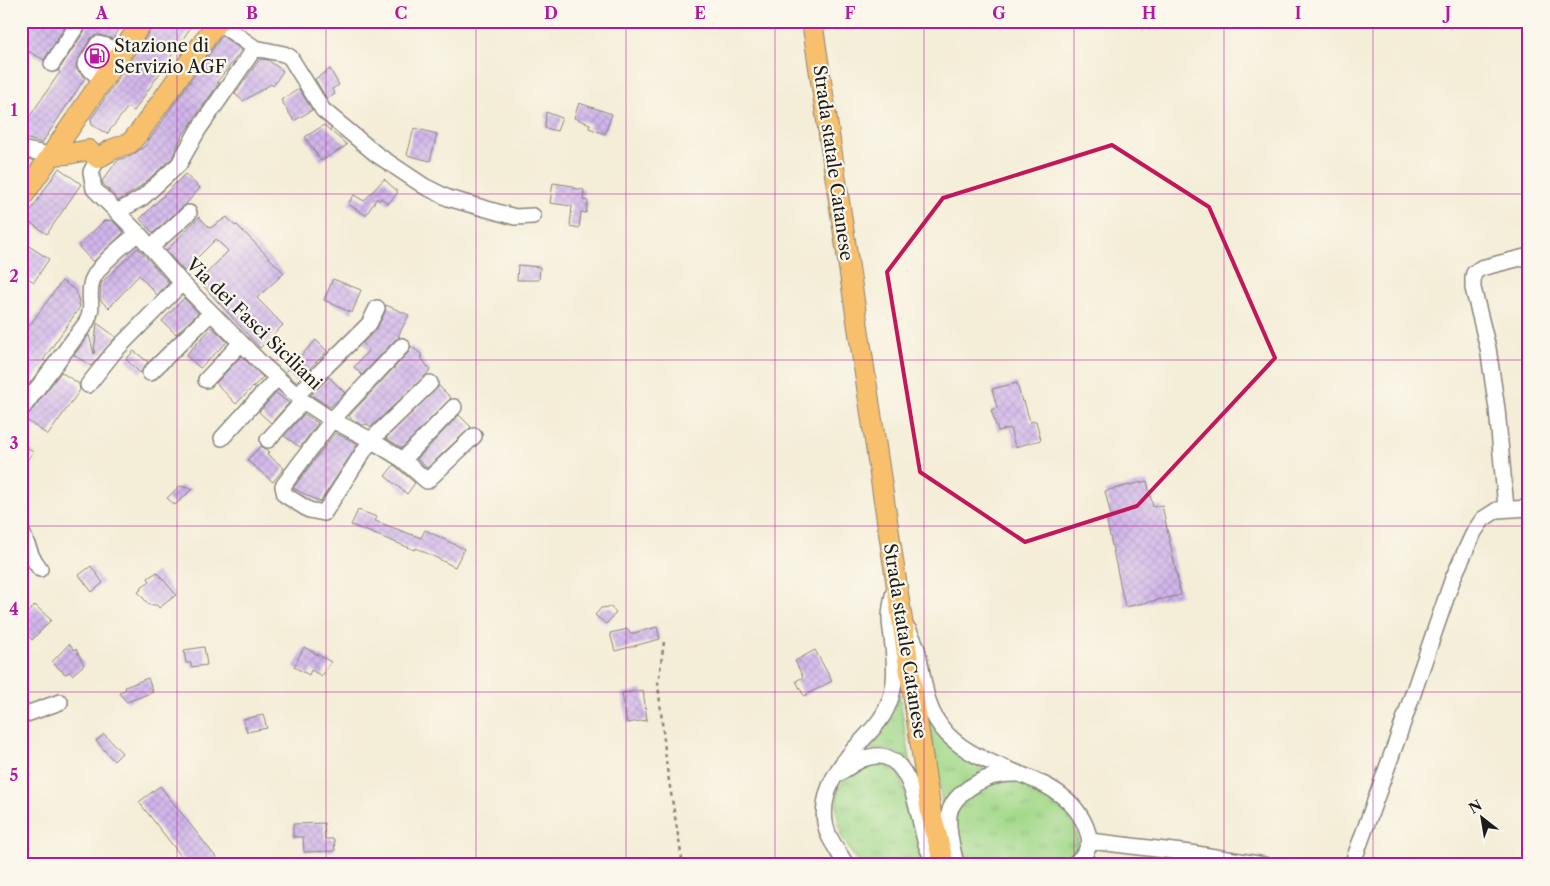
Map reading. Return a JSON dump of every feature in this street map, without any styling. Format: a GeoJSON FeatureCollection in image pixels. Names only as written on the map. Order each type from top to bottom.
{"type":"FeatureCollection","features":[{"type":"Feature","properties":{"kind":"main road"},"geometry":{"type":"LineString","coordinates":[[21,198],[143,21]]}},
{"type":"Feature","properties":{"kind":"main road","name":"Strada statale Catanese"},"geometry":{"type":"LineString","coordinates":[[812,21],[931,813],[944,865]]}},
{"type":"Feature","properties":{"kind":"main road"},"geometry":{"type":"LineString","coordinates":[[51,155],[93,154],[130,143],[218,22]]}},
{"type":"Feature","properties":{"kind":"main road"},"geometry":{"type":"LineString","coordinates":[[76,119],[93,154]]}},
{"type":"Feature","properties":{"kind":"street"},"geometry":{"type":"LineString","coordinates":[[52,64],[80,21]]}},
{"type":"Feature","properties":{"kind":"street"},"geometry":{"type":"LineString","coordinates":[[218,22],[255,48],[290,57],[323,110],[376,154],[424,186],[448,198],[515,217],[532,216]]}},
{"type":"Feature","properties":{"kind":"street"},"geometry":{"type":"LineString","coordinates":[[117,212],[142,198],[179,164],[198,130],[255,48]]}},
{"type":"Feature","properties":{"kind":"street"},"geometry":{"type":"LineString","coordinates":[[21,150],[51,155]]}},
{"type":"Feature","properties":{"kind":"street","name":"Via dei Fasci Siciliani"},"geometry":{"type":"LineString","coordinates":[[93,154],[91,172],[92,194],[117,212],[151,247],[182,284],[277,378],[300,398],[332,420],[371,440],[403,460],[427,481],[474,436]]}},
{"type":"Feature","properties":{"kind":"street"},"geometry":{"type":"LineString","coordinates":[[151,247],[188,213]]}},
{"type":"Feature","properties":{"kind":"street"},"geometry":{"type":"LineString","coordinates":[[21,410],[86,323],[92,306],[90,286],[92,278],[99,269],[138,233]]}},
{"type":"Feature","properties":{"kind":"street"},"geometry":{"type":"LineString","coordinates":[[1506,508],[1496,400],[1488,348],[1473,288],[1473,277],[1474,273],[1481,268],[1529,256]]}},
{"type":"Feature","properties":{"kind":"street"},"geometry":{"type":"LineString","coordinates":[[88,385],[114,352],[182,284]]}},
{"type":"Feature","properties":{"kind":"street"},"geometry":{"type":"LineString","coordinates":[[268,440],[300,398],[368,324],[377,308]]}},
{"type":"Feature","properties":{"kind":"street"},"geometry":{"type":"LineString","coordinates":[[150,373],[211,312]]}},
{"type":"Feature","properties":{"kind":"street"},"geometry":{"type":"LineString","coordinates":[[206,380],[241,343]]}},
{"type":"Feature","properties":{"kind":"street"},"geometry":{"type":"LineString","coordinates":[[402,346],[332,420],[283,486],[285,495],[309,510],[324,512],[371,440],[430,383]]}},
{"type":"Feature","properties":{"kind":"street"},"geometry":{"type":"LineString","coordinates":[[222,438],[277,378]]}},
{"type":"Feature","properties":{"kind":"street"},"geometry":{"type":"LineString","coordinates":[[403,460],[454,407]]}},
{"type":"Feature","properties":{"kind":"street"},"geometry":{"type":"LineString","coordinates":[[1352,865],[1453,578],[1474,532],[1483,519],[1497,510],[1529,508]]}},
{"type":"Feature","properties":{"kind":"street"},"geometry":{"type":"LineString","coordinates":[[21,530],[32,557],[40,569]]}},
{"type":"Feature","properties":{"kind":"street"},"geometry":{"type":"LineString","coordinates":[[846,865],[830,837],[825,822],[826,798],[834,777],[849,755],[879,723],[889,702],[895,678],[890,618],[896,580]]}},
{"type":"Feature","properties":{"kind":"street"},"geometry":{"type":"LineString","coordinates":[[901,614],[917,648],[927,701],[935,718],[947,733],[964,749],[984,760],[1056,790],[1080,814],[1087,827],[1090,841],[1085,854],[1073,865]]}},
{"type":"Feature","properties":{"kind":"street"},"geometry":{"type":"LineString","coordinates":[[21,716],[60,702]]}},
{"type":"Feature","properties":{"kind":"street"},"geometry":{"type":"LineString","coordinates":[[834,777],[865,758],[879,756],[889,759],[898,765],[913,789],[926,846],[936,865]]}},
{"type":"Feature","properties":{"kind":"street"},"geometry":{"type":"LineString","coordinates":[[956,865],[948,824],[949,812],[957,798],[971,786],[987,778],[1001,774],[1020,774]]}},
{"type":"Feature","properties":{"kind":"street"},"geometry":{"type":"LineString","coordinates":[[1090,841],[1190,853],[1264,865]]}},
{"type":"Feature","properties":{"kind":"path"},"geometry":{"type":"LineString","coordinates":[[664,642],[658,684],[667,769],[683,865]]}},
{"type":"Feature","properties":{"kind":"highlighted area"},"geometry":{"type":"Polygon","coordinates":[[[1112,145],[1209,207],[1275,358],[1137,506],[1025,542],[920,472],[887,272],[943,198],[1112,145]]]}},
{"type":"Feature","properties":{"kind":"green space"},"geometry":{"type":"Polygon","coordinates":[[[899,695],[910,766],[893,751],[883,749],[863,750],[899,695]]]}},
{"type":"Feature","properties":{"kind":"green space"},"geometry":{"type":"Polygon","coordinates":[[[928,718],[991,770],[944,809],[943,808],[928,718]]]}},
{"type":"Feature","properties":{"kind":"green space"},"geometry":{"type":"Polygon","coordinates":[[[877,760],[898,771],[928,865],[859,865],[841,835],[837,814],[839,789],[846,776],[877,760]]]}},
{"type":"Feature","properties":{"kind":"green space"},"geometry":{"type":"Polygon","coordinates":[[[1010,780],[1030,786],[1047,795],[1071,820],[1078,842],[1074,857],[1069,865],[966,865],[954,823],[959,807],[975,789],[1010,780]]]}},
{"type":"Feature","properties":{"kind":"building"},"geometry":{"type":"Polygon","coordinates":[[[24,21],[69,21],[44,60],[28,51],[21,50],[21,26],[24,21]]]}},
{"type":"Feature","properties":{"kind":"building"},"geometry":{"type":"Polygon","coordinates":[[[89,21],[124,21],[113,39],[99,35],[90,39],[76,64],[76,69],[85,78],[42,143],[21,137],[21,129],[60,72],[58,71],[88,26],[89,21]]]}},
{"type":"Feature","properties":{"kind":"building"},"geometry":{"type":"Polygon","coordinates":[[[157,21],[195,21],[134,111],[128,107],[107,134],[92,125],[91,119],[157,21]]]}},
{"type":"Feature","properties":{"kind":"building"},"geometry":{"type":"Polygon","coordinates":[[[222,36],[242,50],[217,82],[219,83],[182,136],[172,158],[136,190],[119,200],[102,181],[118,160],[131,156],[145,146],[222,36]]]}},
{"type":"Feature","properties":{"kind":"building"},"geometry":{"type":"Polygon","coordinates":[[[260,59],[268,60],[283,71],[273,86],[271,84],[243,101],[235,94],[260,59]]]}},
{"type":"Feature","properties":{"kind":"building"},"geometry":{"type":"Polygon","coordinates":[[[330,69],[339,85],[332,89],[335,94],[327,99],[315,79],[330,69]]]}},
{"type":"Feature","properties":{"kind":"building"},"geometry":{"type":"Polygon","coordinates":[[[299,89],[312,110],[294,121],[281,100],[299,89]]]}},
{"type":"Feature","properties":{"kind":"building"},"geometry":{"type":"Polygon","coordinates":[[[579,103],[612,114],[605,134],[589,128],[590,124],[574,118],[579,103]]]}},
{"type":"Feature","properties":{"kind":"building"},"geometry":{"type":"Polygon","coordinates":[[[546,112],[562,118],[557,131],[545,128],[546,112]]]}},
{"type":"Feature","properties":{"kind":"building"},"geometry":{"type":"Polygon","coordinates":[[[324,125],[347,145],[321,161],[305,137],[324,125]]]}},
{"type":"Feature","properties":{"kind":"building"},"geometry":{"type":"Polygon","coordinates":[[[414,128],[437,134],[430,161],[407,155],[414,128]]]}},
{"type":"Feature","properties":{"kind":"building"},"geometry":{"type":"Polygon","coordinates":[[[59,168],[81,184],[47,234],[25,219],[59,168]]]}},
{"type":"Feature","properties":{"kind":"building"},"geometry":{"type":"Polygon","coordinates":[[[185,174],[200,188],[186,204],[153,233],[140,219],[185,174]]]}},
{"type":"Feature","properties":{"kind":"building"},"geometry":{"type":"Polygon","coordinates":[[[384,179],[398,192],[388,204],[381,198],[379,201],[377,198],[366,215],[348,204],[354,195],[364,201],[384,179]]]}},
{"type":"Feature","properties":{"kind":"building"},"geometry":{"type":"Polygon","coordinates":[[[553,183],[584,190],[583,200],[588,201],[586,213],[581,212],[579,228],[570,226],[572,206],[550,203],[553,183]]]}},
{"type":"Feature","properties":{"kind":"building"},"geometry":{"type":"Polygon","coordinates":[[[199,217],[210,228],[227,217],[284,273],[257,298],[283,325],[260,348],[199,281],[228,251],[216,239],[184,271],[166,251],[199,217]]]}},
{"type":"Feature","properties":{"kind":"building"},"geometry":{"type":"Polygon","coordinates":[[[112,220],[124,232],[93,262],[78,246],[104,221],[112,220]]]}},
{"type":"Feature","properties":{"kind":"building"},"geometry":{"type":"Polygon","coordinates":[[[21,241],[49,259],[34,282],[21,274],[21,241]]]}},
{"type":"Feature","properties":{"kind":"building"},"geometry":{"type":"Polygon","coordinates":[[[138,248],[169,283],[157,295],[139,275],[109,308],[100,300],[101,283],[138,248]]]}},
{"type":"Feature","properties":{"kind":"building"},"geometry":{"type":"Polygon","coordinates":[[[518,265],[540,267],[539,280],[517,280],[518,265]]]}},
{"type":"Feature","properties":{"kind":"building"},"geometry":{"type":"Polygon","coordinates":[[[333,279],[361,290],[352,313],[324,300],[333,279]]]}},
{"type":"Feature","properties":{"kind":"building"},"geometry":{"type":"Polygon","coordinates":[[[62,281],[76,291],[80,307],[43,360],[46,362],[25,389],[21,385],[21,337],[62,281]]]}},
{"type":"Feature","properties":{"kind":"building"},"geometry":{"type":"Polygon","coordinates":[[[184,298],[198,313],[176,334],[162,321],[184,298]]]}},
{"type":"Feature","properties":{"kind":"building"},"geometry":{"type":"Polygon","coordinates":[[[386,305],[409,315],[398,336],[400,337],[362,375],[354,367],[369,350],[363,343],[377,328],[385,312],[386,305]]]}},
{"type":"Feature","properties":{"kind":"building"},"geometry":{"type":"Polygon","coordinates":[[[97,323],[116,337],[91,366],[74,355],[89,335],[94,354],[97,323]]]}},
{"type":"Feature","properties":{"kind":"building"},"geometry":{"type":"Polygon","coordinates":[[[212,327],[227,342],[200,368],[186,355],[212,327]]]}},
{"type":"Feature","properties":{"kind":"building"},"geometry":{"type":"Polygon","coordinates":[[[316,340],[327,351],[296,382],[285,372],[316,340]]]}},
{"type":"Feature","properties":{"kind":"building"},"geometry":{"type":"Polygon","coordinates":[[[411,346],[421,354],[422,359],[430,370],[427,374],[371,427],[353,420],[349,416],[409,352],[411,346]]]}},
{"type":"Feature","properties":{"kind":"building"},"geometry":{"type":"Polygon","coordinates":[[[134,351],[148,362],[140,373],[126,359],[134,351]]]}},
{"type":"Feature","properties":{"kind":"building"},"geometry":{"type":"Polygon","coordinates":[[[241,356],[263,377],[236,404],[216,383],[241,356]]]}},
{"type":"Feature","properties":{"kind":"building"},"geometry":{"type":"Polygon","coordinates":[[[61,372],[79,384],[80,390],[48,435],[25,419],[61,372]]]}},
{"type":"Feature","properties":{"kind":"building"},"geometry":{"type":"Polygon","coordinates":[[[329,377],[345,393],[330,407],[311,395],[329,377]]]}},
{"type":"Feature","properties":{"kind":"building"},"geometry":{"type":"Polygon","coordinates":[[[1017,383],[1030,422],[1036,421],[1041,440],[1015,447],[1010,428],[998,431],[991,410],[997,408],[992,389],[1017,383]]]}},
{"type":"Feature","properties":{"kind":"building"},"geometry":{"type":"Polygon","coordinates":[[[439,386],[451,398],[402,448],[386,438],[439,386]]]}},
{"type":"Feature","properties":{"kind":"building"},"geometry":{"type":"Polygon","coordinates":[[[276,393],[289,403],[271,423],[259,412],[276,393]]]}},
{"type":"Feature","properties":{"kind":"building"},"geometry":{"type":"Polygon","coordinates":[[[304,414],[318,423],[300,447],[284,436],[304,414]]]}},
{"type":"Feature","properties":{"kind":"building"},"geometry":{"type":"Polygon","coordinates":[[[459,415],[471,427],[427,468],[417,459],[459,415]]]}},
{"type":"Feature","properties":{"kind":"building"},"geometry":{"type":"Polygon","coordinates":[[[335,433],[358,444],[320,502],[293,488],[335,433]]]}},
{"type":"Feature","properties":{"kind":"building"},"geometry":{"type":"Polygon","coordinates":[[[21,443],[33,452],[21,469],[21,443]]]}},
{"type":"Feature","properties":{"kind":"building"},"geometry":{"type":"Polygon","coordinates":[[[261,446],[269,452],[267,454],[284,468],[273,482],[247,460],[261,446]]]}},
{"type":"Feature","properties":{"kind":"building"},"geometry":{"type":"Polygon","coordinates":[[[394,465],[415,483],[407,494],[385,476],[394,465]]]}},
{"type":"Feature","properties":{"kind":"building"},"geometry":{"type":"Polygon","coordinates":[[[1147,481],[1153,507],[1162,505],[1181,595],[1125,607],[1106,517],[1111,516],[1105,491],[1147,481]]]}},
{"type":"Feature","properties":{"kind":"building"},"geometry":{"type":"Polygon","coordinates":[[[180,486],[192,489],[175,505],[167,498],[180,486]]]}},
{"type":"Feature","properties":{"kind":"building"},"geometry":{"type":"Polygon","coordinates":[[[358,510],[377,517],[375,521],[421,538],[425,530],[464,549],[455,567],[416,548],[415,550],[351,525],[358,510]]]}},
{"type":"Feature","properties":{"kind":"building"},"geometry":{"type":"Polygon","coordinates":[[[91,566],[103,583],[92,592],[79,575],[91,566]]]}},
{"type":"Feature","properties":{"kind":"building"},"geometry":{"type":"Polygon","coordinates":[[[157,572],[176,595],[159,608],[157,605],[149,605],[138,592],[141,590],[140,588],[150,581],[148,578],[157,572]]]}},
{"type":"Feature","properties":{"kind":"building"},"geometry":{"type":"Polygon","coordinates":[[[35,605],[51,620],[32,640],[21,629],[21,620],[35,605]]]}},
{"type":"Feature","properties":{"kind":"building"},"geometry":{"type":"Polygon","coordinates":[[[611,607],[616,613],[606,624],[595,615],[601,608],[611,607]]]}},
{"type":"Feature","properties":{"kind":"building"},"geometry":{"type":"Polygon","coordinates":[[[657,627],[660,639],[615,651],[610,633],[628,629],[630,634],[657,627]]]}},
{"type":"Feature","properties":{"kind":"building"},"geometry":{"type":"Polygon","coordinates":[[[69,644],[74,650],[76,649],[84,665],[72,675],[70,672],[65,674],[52,662],[69,644]]]}},
{"type":"Feature","properties":{"kind":"building"},"geometry":{"type":"Polygon","coordinates":[[[204,647],[207,665],[191,667],[191,663],[186,663],[184,650],[204,647]]]}},
{"type":"Feature","properties":{"kind":"building"},"geometry":{"type":"Polygon","coordinates":[[[304,647],[331,662],[322,676],[311,670],[309,675],[294,667],[304,647]]]}},
{"type":"Feature","properties":{"kind":"building"},"geometry":{"type":"Polygon","coordinates":[[[815,650],[832,681],[804,696],[796,681],[803,677],[795,661],[815,650]]]}},
{"type":"Feature","properties":{"kind":"building"},"geometry":{"type":"Polygon","coordinates":[[[148,678],[153,692],[127,702],[119,693],[126,689],[125,687],[148,678]]]}},
{"type":"Feature","properties":{"kind":"building"},"geometry":{"type":"Polygon","coordinates":[[[643,690],[647,720],[627,723],[622,693],[643,690]]]}},
{"type":"Feature","properties":{"kind":"building"},"geometry":{"type":"Polygon","coordinates":[[[263,715],[267,728],[247,732],[243,719],[263,715]]]}},
{"type":"Feature","properties":{"kind":"building"},"geometry":{"type":"Polygon","coordinates":[[[104,734],[122,753],[114,761],[96,741],[104,734]]]}},
{"type":"Feature","properties":{"kind":"building"},"geometry":{"type":"Polygon","coordinates":[[[160,786],[222,865],[188,865],[139,802],[160,786]]]}},
{"type":"Feature","properties":{"kind":"building"},"geometry":{"type":"Polygon","coordinates":[[[324,823],[325,839],[334,839],[335,851],[304,852],[303,837],[293,837],[293,824],[324,823]]]}},
{"type":"Feature","properties":{"kind":"place","name":"Stazione di Servizio AGF"},"geometry":{"type":"Point","coordinates":[97,56]}}]}
